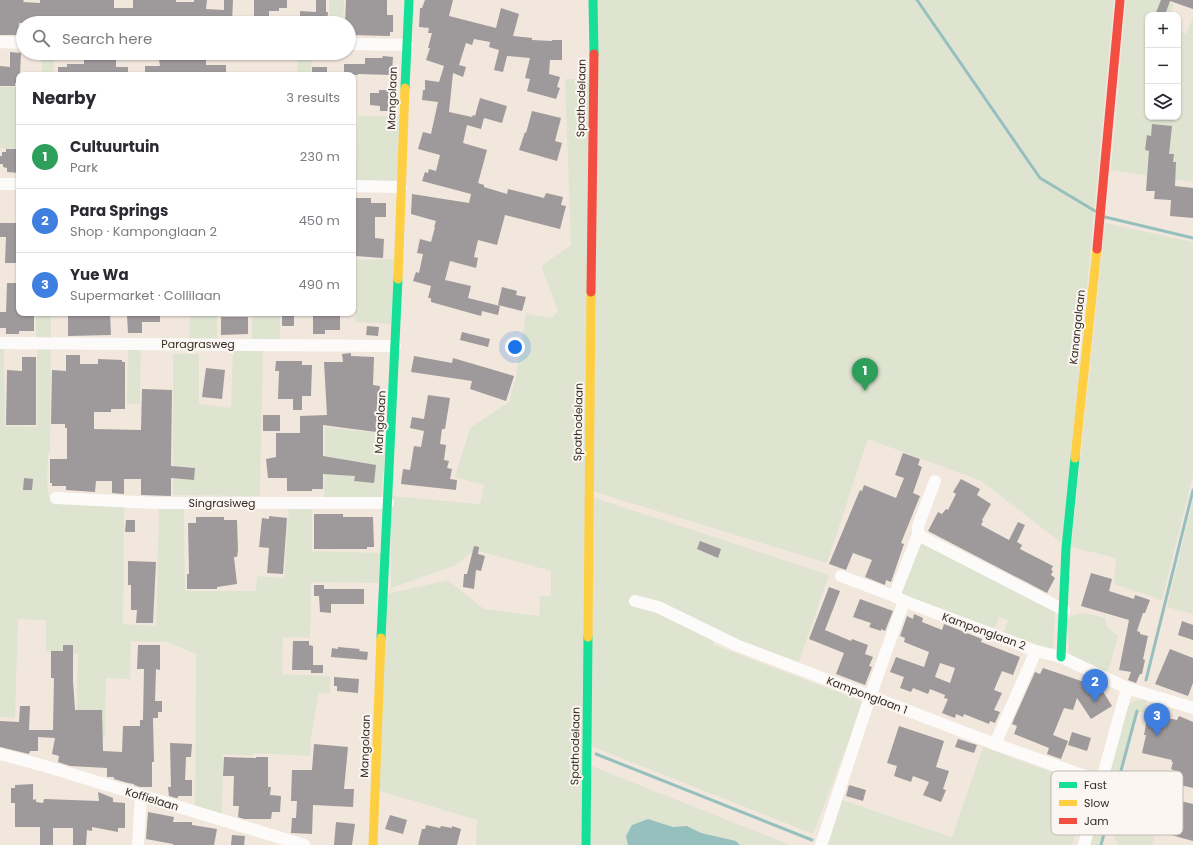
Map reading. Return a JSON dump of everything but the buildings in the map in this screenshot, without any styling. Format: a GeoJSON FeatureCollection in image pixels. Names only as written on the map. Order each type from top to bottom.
{"type":"FeatureCollection","features":[{"type":"Feature","properties":{"kind":"street","name":"Mangolaan"},"geometry":{"type":"LineString","coordinates":[[373,845],[378,694],[388,503],[409,0]]}},
{"type":"Feature","properties":{"kind":"street","name":"Spathodelaan"},"geometry":{"type":"LineString","coordinates":[[586,845],[594,13],[592,0]]}},
{"type":"Feature","properties":{"kind":"street","name":"Kanangalaan"},"geometry":{"type":"LineString","coordinates":[[1061,657],[1066,548],[1101,208],[1120,0]]}},
{"type":"Feature","properties":{"kind":"street"},"geometry":{"type":"LineString","coordinates":[[0,42],[16,43]]}},
{"type":"Feature","properties":{"kind":"street"},"geometry":{"type":"LineString","coordinates":[[356,44],[407,45]]}},
{"type":"Feature","properties":{"kind":"street"},"geometry":{"type":"LineString","coordinates":[[0,184],[16,184]]}},
{"type":"Feature","properties":{"kind":"street"},"geometry":{"type":"LineString","coordinates":[[356,186],[401,187]]}},
{"type":"Feature","properties":{"kind":"street","name":"Paragrasweg"},"geometry":{"type":"LineString","coordinates":[[0,343],[395,346]]}},
{"type":"Feature","properties":{"kind":"street"},"geometry":{"type":"LineString","coordinates":[[821,845],[870,696],[918,535],[918,526],[935,481]]}},
{"type":"Feature","properties":{"kind":"street","name":"Singrasiweg"},"geometry":{"type":"LineString","coordinates":[[56,498],[156,503],[388,503]]}},
{"type":"Feature","properties":{"kind":"street"},"geometry":{"type":"LineString","coordinates":[[918,535],[1064,610]]}},
{"type":"Feature","properties":{"kind":"street","name":"Kamponglaan 2"},"geometry":{"type":"LineString","coordinates":[[841,576],[1036,650],[1061,657],[1127,688],[1193,708]]}},
{"type":"Feature","properties":{"kind":"street","name":"Kamponglaan 1"},"geometry":{"type":"LineString","coordinates":[[635,601],[658,607],[736,645],[996,744],[1071,771]]}},
{"type":"Feature","properties":{"kind":"street"},"geometry":{"type":"LineString","coordinates":[[996,744],[1036,650]]}},
{"type":"Feature","properties":{"kind":"street"},"geometry":{"type":"LineString","coordinates":[[1105,771],[1127,688]]}},
{"type":"Feature","properties":{"kind":"street","name":"Koffielaan"},"geometry":{"type":"LineString","coordinates":[[0,754],[304,845]]}},
{"type":"Feature","properties":{"kind":"street"},"geometry":{"type":"LineString","coordinates":[[138,845],[141,796]]}},
{"type":"Feature","properties":{"kind":"street"},"geometry":{"type":"LineString","coordinates":[[1084,845],[1087,835]]}},
{"type":"Feature","properties":{"kind":"green space"},"geometry":{"type":"Polygon","coordinates":[[[329,0],[344,0],[343,16],[329,16],[329,0]]]}},
{"type":"Feature","properties":{"kind":"green space"},"geometry":{"type":"Polygon","coordinates":[[[595,0],[1114,0],[1063,544],[981,481],[868,439],[827,563],[592,491],[595,0]]]}},
{"type":"Feature","properties":{"kind":"green space"},"geometry":{"type":"Polygon","coordinates":[[[1126,0],[1161,0],[1173,4],[1172,12],[1145,12],[1145,120],[1181,120],[1181,32],[1186,34],[1193,18],[1193,182],[1111,170],[1126,0]]]}},
{"type":"Feature","properties":{"kind":"green space"},"geometry":{"type":"Polygon","coordinates":[[[42,60],[54,60],[53,72],[42,72],[42,60]]]}},
{"type":"Feature","properties":{"kind":"green space"},"geometry":{"type":"Polygon","coordinates":[[[297,60],[312,60],[311,72],[297,72],[297,60]]]}},
{"type":"Feature","properties":{"kind":"green space"},"geometry":{"type":"Polygon","coordinates":[[[565,79],[591,80],[582,845],[476,845],[477,820],[377,790],[387,594],[448,580],[484,609],[539,616],[540,596],[551,596],[551,571],[475,550],[454,566],[391,588],[391,496],[480,504],[484,485],[455,477],[470,428],[509,402],[516,377],[526,313],[552,318],[558,311],[541,266],[571,245],[565,79]]]}},
{"type":"Feature","properties":{"kind":"green space"},"geometry":{"type":"Polygon","coordinates":[[[0,87],[16,87],[16,149],[0,148],[0,87]]]}},
{"type":"Feature","properties":{"kind":"green space"},"geometry":{"type":"Polygon","coordinates":[[[358,116],[401,116],[398,182],[356,182],[358,116]]]}},
{"type":"Feature","properties":{"kind":"green space"},"geometry":{"type":"Polygon","coordinates":[[[1105,223],[1193,242],[1193,476],[1162,600],[1114,584],[1116,558],[1071,547],[1105,223]]]}},
{"type":"Feature","properties":{"kind":"green space"},"geometry":{"type":"Polygon","coordinates":[[[395,259],[391,324],[355,322],[356,260],[395,259]]]}},
{"type":"Feature","properties":{"kind":"green space"},"geometry":{"type":"Polygon","coordinates":[[[36,316],[51,316],[51,339],[36,339],[36,316]]]}},
{"type":"Feature","properties":{"kind":"green space"},"geometry":{"type":"Polygon","coordinates":[[[190,316],[217,316],[217,341],[189,341],[190,316]]]}},
{"type":"Feature","properties":{"kind":"green space"},"geometry":{"type":"Polygon","coordinates":[[[252,316],[280,316],[280,341],[252,341],[252,316]]]}},
{"type":"Feature","properties":{"kind":"green space"},"geometry":{"type":"Polygon","coordinates":[[[0,347],[4,347],[5,426],[37,427],[37,348],[51,348],[50,453],[48,454],[47,483],[50,500],[124,505],[123,624],[156,626],[159,506],[184,505],[185,591],[256,591],[257,576],[284,578],[289,506],[312,506],[312,551],[382,553],[380,583],[311,582],[310,638],[283,637],[282,674],[330,676],[330,694],[319,692],[311,738],[310,756],[253,753],[253,756],[223,754],[222,814],[195,807],[196,654],[167,642],[131,641],[130,679],[106,678],[105,738],[76,737],[78,654],[46,652],[46,620],[18,619],[15,718],[0,717],[0,347]]]}},
{"type":"Feature","properties":{"kind":"green space"},"geometry":{"type":"Polygon","coordinates":[[[233,347],[263,347],[260,496],[173,495],[173,354],[199,354],[199,404],[231,408],[233,347]]]}},
{"type":"Feature","properties":{"kind":"green space"},"geometry":{"type":"Polygon","coordinates":[[[128,349],[141,349],[140,404],[127,404],[128,349]]]}},
{"type":"Feature","properties":{"kind":"green space"},"geometry":{"type":"Polygon","coordinates":[[[325,427],[387,434],[381,497],[324,499],[325,427]]]}},
{"type":"Feature","properties":{"kind":"green space"},"geometry":{"type":"Polygon","coordinates":[[[592,497],[829,575],[799,662],[738,642],[659,612],[711,637],[714,645],[864,702],[813,834],[591,746],[592,497]]]}},
{"type":"Feature","properties":{"kind":"green space"},"geometry":{"type":"Polygon","coordinates":[[[1193,500],[1193,614],[1167,607],[1193,500]]]}},
{"type":"Feature","properties":{"kind":"green space"},"geometry":{"type":"Polygon","coordinates":[[[923,542],[1055,610],[1053,647],[1049,650],[1003,634],[1008,620],[999,617],[993,632],[903,597],[901,592],[917,546],[923,542]]]}},
{"type":"Feature","properties":{"kind":"green space"},"geometry":{"type":"Polygon","coordinates":[[[1085,613],[1106,618],[1106,626],[1118,636],[1110,666],[1107,671],[1102,671],[1069,655],[1067,619],[1075,614],[1085,613]]]}},
{"type":"Feature","properties":{"kind":"green space"},"geometry":{"type":"Polygon","coordinates":[[[1137,700],[1147,700],[1145,712],[1137,712],[1121,771],[1109,771],[1125,709],[1132,702],[1137,700]]]}},
{"type":"Feature","properties":{"kind":"green space"},"geometry":{"type":"Polygon","coordinates":[[[983,747],[1051,772],[1051,835],[1075,835],[1072,845],[828,845],[842,800],[952,837],[983,747]]]}},
{"type":"Feature","properties":{"kind":"green space"},"geometry":{"type":"Polygon","coordinates":[[[589,765],[790,845],[589,845],[589,765]]]}},
{"type":"Feature","properties":{"kind":"green space"},"geometry":{"type":"Polygon","coordinates":[[[1092,835],[1104,835],[1101,845],[1089,845],[1092,835]]]}},
{"type":"Feature","properties":{"kind":"green space"},"geometry":{"type":"Polygon","coordinates":[[[1113,835],[1154,835],[1152,845],[1118,845],[1113,835]]]}},
{"type":"Feature","properties":{"kind":"water"},"geometry":{"type":"Polygon","coordinates":[[[648,819],[673,827],[687,826],[701,833],[736,841],[740,845],[628,845],[626,836],[632,825],[648,819]]]}},
{"type":"Feature","properties":{"kind":"waterway"},"geometry":{"type":"LineString","coordinates":[[917,0],[1040,178],[1095,211]]}},
{"type":"Feature","properties":{"kind":"waterway"},"geometry":{"type":"LineString","coordinates":[[1105,217],[1193,238]]}},
{"type":"Feature","properties":{"kind":"waterway"},"geometry":{"type":"LineString","coordinates":[[1146,680],[1193,490]]}},
{"type":"Feature","properties":{"kind":"waterway"},"geometry":{"type":"LineString","coordinates":[[1121,771],[1137,711]]}},
{"type":"Feature","properties":{"kind":"waterway"},"geometry":{"type":"LineString","coordinates":[[596,754],[812,840]]}},
{"type":"Feature","properties":{"kind":"waterway"},"geometry":{"type":"LineString","coordinates":[[1101,845],[1104,835]]}},
{"type":"Feature","properties":{"kind":"traffic: fast"},"geometry":{"type":"LineString","coordinates":[[405,88],[409,0]]}},
{"type":"Feature","properties":{"kind":"traffic: fast"},"geometry":{"type":"LineString","coordinates":[[593,0],[594,54]]}},
{"type":"Feature","properties":{"kind":"traffic: fast"},"geometry":{"type":"LineString","coordinates":[[381,638],[398,279]]}},
{"type":"Feature","properties":{"kind":"traffic: fast"},"geometry":{"type":"LineString","coordinates":[[1061,657],[1066,548],[1075,458]]}},
{"type":"Feature","properties":{"kind":"traffic: fast"},"geometry":{"type":"LineString","coordinates":[[586,845],[588,637]]}},
{"type":"Feature","properties":{"kind":"traffic: slow"},"geometry":{"type":"LineString","coordinates":[[398,279],[405,88]]}},
{"type":"Feature","properties":{"kind":"traffic: slow"},"geometry":{"type":"LineString","coordinates":[[1075,458],[1097,249]]}},
{"type":"Feature","properties":{"kind":"traffic: slow"},"geometry":{"type":"LineString","coordinates":[[588,637],[591,292]]}},
{"type":"Feature","properties":{"kind":"traffic: slow"},"geometry":{"type":"LineString","coordinates":[[373,845],[381,638]]}},
{"type":"Feature","properties":{"kind":"traffic: jam"},"geometry":{"type":"LineString","coordinates":[[1097,249],[1120,0]]}},
{"type":"Feature","properties":{"kind":"traffic: jam"},"geometry":{"type":"LineString","coordinates":[[591,292],[594,54]]}},
{"type":"Feature","properties":{"kind":"place","name":"Cultuurtuin"},"geometry":{"type":"Point","coordinates":[865,391]}},
{"type":"Feature","properties":{"kind":"place","name":"Para Springs"},"geometry":{"type":"Point","coordinates":[1095,702]}},
{"type":"Feature","properties":{"kind":"place","name":"Yue Wa"},"geometry":{"type":"Point","coordinates":[1157,736]}}]}
